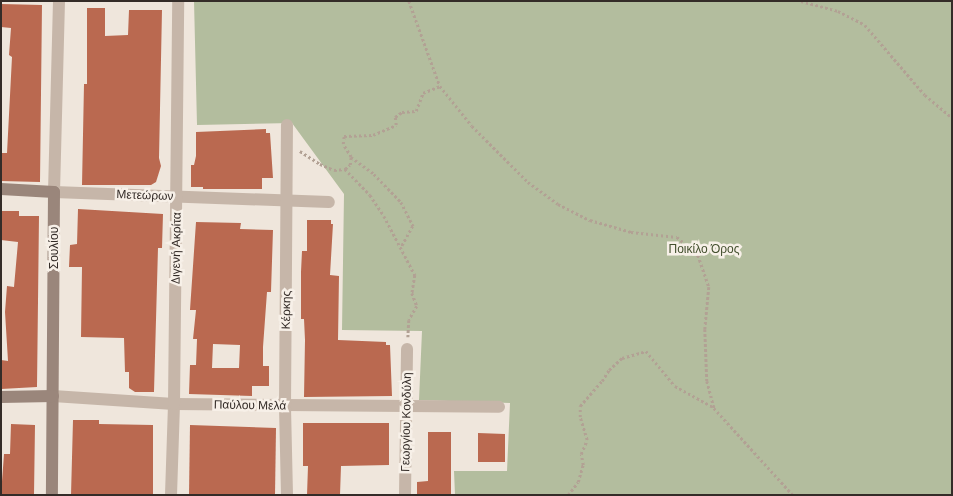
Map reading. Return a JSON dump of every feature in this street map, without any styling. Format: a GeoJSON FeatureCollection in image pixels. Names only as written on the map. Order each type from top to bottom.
{"type":"FeatureCollection","features":[{"type":"Feature","properties":{"kind":"street","name":"Σουλίου"},"geometry":{"type":"LineString","coordinates":[[52,495],[54,192],[59,1]]}},
{"type":"Feature","properties":{"kind":"street","name":"Διγενή Ακρίτα"},"geometry":{"type":"LineString","coordinates":[[171,495],[177,196],[178,1]]}},
{"type":"Feature","properties":{"kind":"street","name":"Κέρκης"},"geometry":{"type":"LineString","coordinates":[[287,125],[288,200],[285,406],[287,495]]}},
{"type":"Feature","properties":{"kind":"street","name":"Μετεώρων"},"geometry":{"type":"LineString","coordinates":[[1,189],[328,202]]}},
{"type":"Feature","properties":{"kind":"street","name":"Γεωργίου Κονδύλη"},"geometry":{"type":"LineString","coordinates":[[405,495],[406,349]]}},
{"type":"Feature","properties":{"kind":"street","name":"Παύλου Μελά"},"geometry":{"type":"LineString","coordinates":[[1,397],[53,396],[174,404],[499,407]]}},
{"type":"Feature","properties":{"kind":"path"},"geometry":{"type":"LineString","coordinates":[[409,1],[440,86],[472,126],[528,182],[558,204],[606,226],[677,238],[698,255],[708,287],[705,329],[707,381],[714,408]]}},
{"type":"Feature","properties":{"kind":"path"},"geometry":{"type":"LineString","coordinates":[[801,1],[838,11],[865,25],[925,95],[952,118]]}},
{"type":"Feature","properties":{"kind":"path"},"geometry":{"type":"LineString","coordinates":[[402,246],[413,226],[401,202],[374,174],[351,157],[343,144],[344,136],[373,135],[396,125],[395,118],[402,112],[416,111],[423,93],[440,86]]}},
{"type":"Feature","properties":{"kind":"path"},"geometry":{"type":"LineString","coordinates":[[287,146],[299,149],[320,164],[334,170],[345,169],[350,164],[351,157]]}},
{"type":"Feature","properties":{"kind":"path"},"geometry":{"type":"LineString","coordinates":[[345,169],[370,195],[402,246],[415,275],[412,293],[417,306],[409,320],[406,349]]}},
{"type":"Feature","properties":{"kind":"path"},"geometry":{"type":"LineString","coordinates":[[568,495],[578,482],[583,465],[581,454],[587,440],[580,417],[580,406],[609,370],[622,358],[646,351],[675,386],[700,398],[714,408],[769,471],[793,495]]}},
{"type":"Feature","properties":{"kind":"green space","name":"Ποικίλο Όρος"},"geometry":{"type":"Polygon","coordinates":[[[194,1],[952,1],[952,495],[455,495],[454,471],[507,471],[510,403],[419,400],[422,331],[342,330],[344,194],[292,123],[197,125],[194,1]]]}},
{"type":"Feature","properties":{"kind":"building"},"geometry":{"type":"Polygon","coordinates":[[[1,4],[42,5],[40,182],[1,181],[1,153],[7,153],[12,57],[9,55],[11,28],[1,27],[1,4]]]}},
{"type":"Feature","properties":{"kind":"building"},"geometry":{"type":"Polygon","coordinates":[[[87,8],[105,8],[105,36],[128,35],[129,10],[162,10],[159,158],[161,166],[156,182],[151,185],[82,185],[84,84],[87,84],[87,8]]]}},
{"type":"Feature","properties":{"kind":"building"},"geometry":{"type":"Polygon","coordinates":[[[266,129],[266,133],[270,133],[273,178],[262,178],[262,189],[203,189],[203,187],[191,187],[191,165],[194,165],[196,156],[196,132],[266,129]]]}},
{"type":"Feature","properties":{"kind":"building"},"geometry":{"type":"Polygon","coordinates":[[[78,209],[163,214],[162,248],[158,248],[154,392],[135,392],[129,388],[129,372],[125,372],[124,338],[81,337],[82,267],[69,267],[70,245],[77,244],[78,209]]]}},
{"type":"Feature","properties":{"kind":"building"},"geometry":{"type":"Polygon","coordinates":[[[1,211],[19,211],[19,216],[39,216],[37,387],[1,389],[1,360],[8,361],[5,312],[7,286],[14,287],[18,242],[1,240],[1,211]]]}},
{"type":"Feature","properties":{"kind":"building"},"geometry":{"type":"Polygon","coordinates":[[[307,220],[331,220],[331,224],[333,224],[330,275],[339,276],[338,340],[386,342],[386,345],[390,345],[392,396],[304,397],[305,340],[304,319],[301,319],[301,272],[302,251],[307,251],[307,220]]]}},
{"type":"Feature","properties":{"kind":"building"},"geometry":{"type":"Polygon","coordinates":[[[196,222],[241,223],[240,229],[273,230],[271,292],[267,292],[263,347],[263,366],[269,366],[269,386],[252,386],[252,396],[189,394],[190,365],[196,365],[197,339],[193,339],[196,310],[190,310],[196,222]],[[213,344],[212,368],[239,368],[240,345],[213,344]]]}},
{"type":"Feature","properties":{"kind":"building"},"geometry":{"type":"Polygon","coordinates":[[[73,420],[99,420],[99,424],[153,425],[153,495],[71,495],[73,420]]]}},
{"type":"Feature","properties":{"kind":"building"},"geometry":{"type":"Polygon","coordinates":[[[303,423],[389,423],[389,465],[341,466],[340,495],[307,495],[308,466],[303,466],[303,423]]]}},
{"type":"Feature","properties":{"kind":"building"},"geometry":{"type":"Polygon","coordinates":[[[11,424],[35,425],[34,495],[1,495],[4,454],[10,454],[11,424]]]}},
{"type":"Feature","properties":{"kind":"building"},"geometry":{"type":"Polygon","coordinates":[[[190,425],[276,428],[275,495],[189,495],[190,425]]]}},
{"type":"Feature","properties":{"kind":"building"},"geometry":{"type":"Polygon","coordinates":[[[428,432],[451,432],[451,495],[417,495],[417,482],[428,481],[428,432]]]}},
{"type":"Feature","properties":{"kind":"building"},"geometry":{"type":"Polygon","coordinates":[[[478,433],[505,434],[505,462],[478,462],[478,433]]]}}]}
